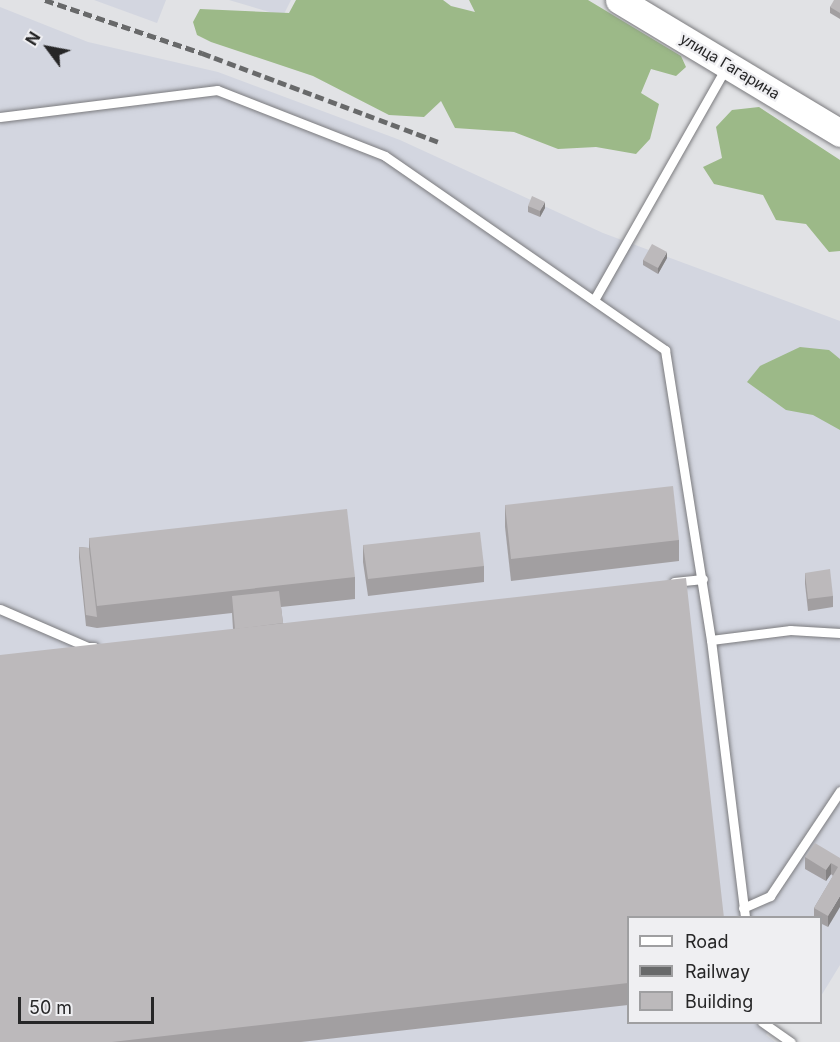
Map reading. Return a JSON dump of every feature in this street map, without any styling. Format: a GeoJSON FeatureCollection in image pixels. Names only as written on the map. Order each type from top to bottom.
{"type":"FeatureCollection","features":[{"type":"Feature","properties":{"kind":"main road","name":"улица Гагарина"},"geometry":{"type":"LineString","coordinates":[[619,0],[840,133]]}},
{"type":"Feature","properties":{"kind":"lane"},"geometry":{"type":"LineString","coordinates":[[594,300],[727,65]]}},
{"type":"Feature","properties":{"kind":"lane"},"geometry":{"type":"LineString","coordinates":[[0,117],[218,90],[385,156],[665,350],[703,579],[744,913],[770,896],[840,792]]}},
{"type":"Feature","properties":{"kind":"lane"},"geometry":{"type":"LineString","coordinates":[[667,583],[703,579]]}},
{"type":"Feature","properties":{"kind":"lane"},"geometry":{"type":"LineString","coordinates":[[0,609],[88,647],[111,646]]}},
{"type":"Feature","properties":{"kind":"lane"},"geometry":{"type":"LineString","coordinates":[[711,640],[790,630],[840,633]]}},
{"type":"Feature","properties":{"kind":"lane"},"geometry":{"type":"LineString","coordinates":[[764,1024],[791,1042]]}},
{"type":"Feature","properties":{"kind":"shaded area"},"geometry":{"type":"Polygon","coordinates":[[[94,0],[166,0],[157,23],[94,0]]]}},
{"type":"Feature","properties":{"kind":"shaded area"},"geometry":{"type":"Polygon","coordinates":[[[229,0],[291,0],[283,16],[229,0]]]}},
{"type":"Feature","properties":{"kind":"shaded area"},"geometry":{"type":"Polygon","coordinates":[[[0,7],[88,42],[218,72],[400,140],[603,233],[840,321],[840,965],[822,994],[822,916],[627,916],[627,1024],[773,1024],[766,1035],[775,1042],[0,1042],[0,7]]]}},
{"type":"Feature","properties":{"kind":"green space"},"geometry":{"type":"Polygon","coordinates":[[[296,0],[443,0],[451,6],[475,12],[469,0],[588,0],[681,56],[686,67],[676,76],[651,69],[641,93],[659,104],[650,139],[636,154],[596,147],[558,149],[514,132],[455,128],[441,101],[424,117],[389,115],[313,76],[211,42],[197,35],[193,22],[200,9],[289,13],[296,0]]]}},
{"type":"Feature","properties":{"kind":"green space"},"geometry":{"type":"Polygon","coordinates":[[[759,107],[840,160],[840,251],[829,252],[806,224],[776,220],[763,195],[714,184],[703,167],[722,158],[716,127],[732,110],[759,107]]]}},
{"type":"Feature","properties":{"kind":"green space"},"geometry":{"type":"Polygon","coordinates":[[[800,347],[829,350],[840,359],[840,430],[813,415],[786,410],[747,382],[760,366],[800,347]]]}},
{"type":"Feature","properties":{"kind":"building"},"geometry":{"type":"Polygon","coordinates":[[[834,0],[840,0],[840,13],[830,7],[834,0]]]}},
{"type":"Feature","properties":{"kind":"building"},"geometry":{"type":"Polygon","coordinates":[[[532,196],[545,202],[540,211],[528,206],[532,196]]]}},
{"type":"Feature","properties":{"kind":"building"},"geometry":{"type":"Polygon","coordinates":[[[652,244],[667,252],[658,268],[643,260],[652,244]]]}},
{"type":"Feature","properties":{"kind":"building"},"geometry":{"type":"Polygon","coordinates":[[[673,486],[679,540],[511,559],[505,505],[673,486]]]}},
{"type":"Feature","properties":{"kind":"building"},"geometry":{"type":"Polygon","coordinates":[[[347,509],[355,577],[97,606],[89,538],[347,509]]]}},
{"type":"Feature","properties":{"kind":"building"},"geometry":{"type":"Polygon","coordinates":[[[480,532],[484,566],[368,579],[363,545],[480,532]]]}},
{"type":"Feature","properties":{"kind":"building"},"geometry":{"type":"Polygon","coordinates":[[[79,547],[89,548],[97,617],[86,615],[79,547]]]}},
{"type":"Feature","properties":{"kind":"building"},"geometry":{"type":"Polygon","coordinates":[[[830,569],[833,596],[808,599],[805,573],[830,569]]]}},
{"type":"Feature","properties":{"kind":"building"},"geometry":{"type":"Polygon","coordinates":[[[686,578],[724,916],[627,916],[627,983],[112,1042],[0,1042],[0,655],[686,578]]]}},
{"type":"Feature","properties":{"kind":"building"},"geometry":{"type":"Polygon","coordinates":[[[279,591],[283,623],[235,629],[232,596],[279,591]]]}},
{"type":"Feature","properties":{"kind":"building"},"geometry":{"type":"Polygon","coordinates":[[[815,843],[840,858],[840,896],[828,916],[814,908],[838,867],[831,863],[826,870],[805,857],[815,843]]]}},
{"type":"Feature","properties":{"kind":"railway"},"geometry":{"type":"LineString","coordinates":[[45,0],[202,53],[439,142]]}}]}
